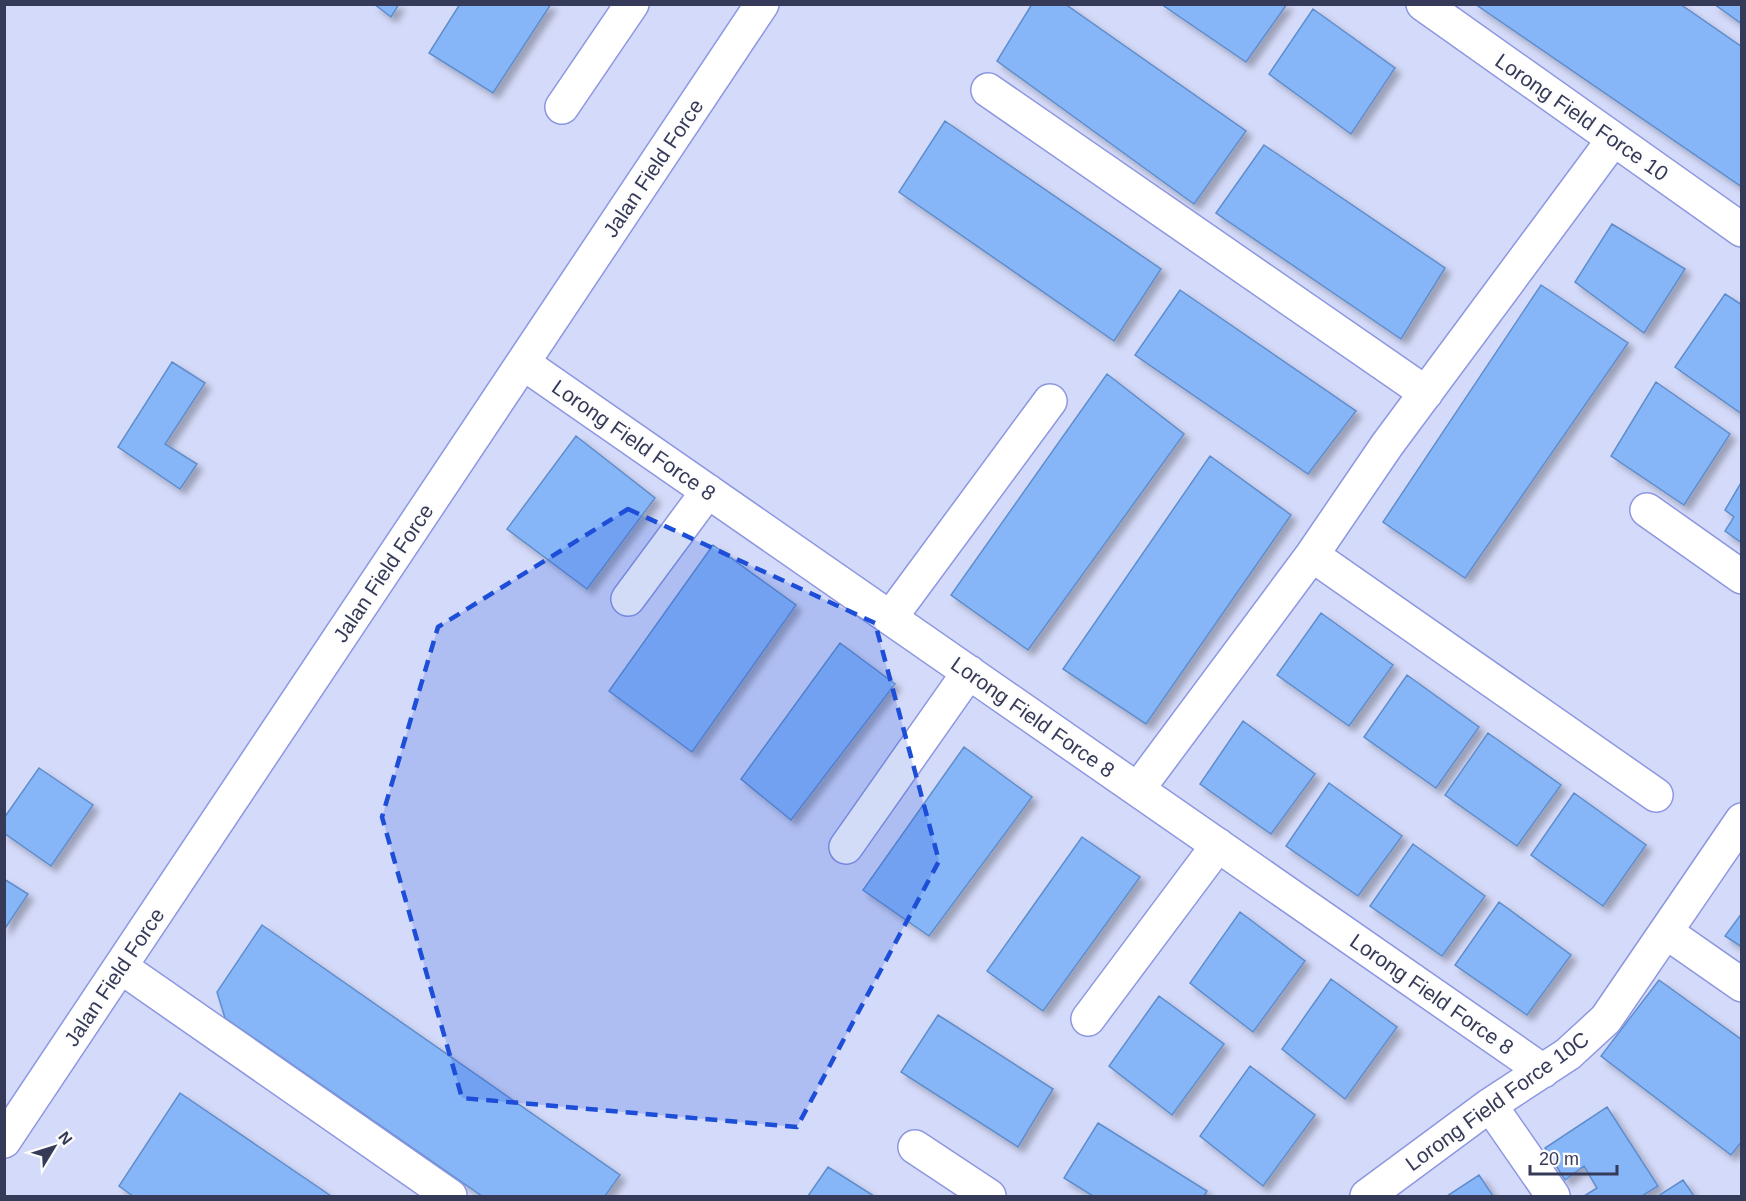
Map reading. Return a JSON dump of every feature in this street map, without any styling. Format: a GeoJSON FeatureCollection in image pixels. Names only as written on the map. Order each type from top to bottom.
{"type":"FeatureCollection","features":[{"type":"Feature","properties":{"kind":"street"},"geometry":{"type":"LineString","coordinates":[[562,107],[632,4]]}},
{"type":"Feature","properties":{"kind":"street","name":"Jalan Field Force"},"geometry":{"type":"LineString","coordinates":[[5,1137],[762,4]]}},
{"type":"Feature","properties":{"kind":"street","name":"Lorong Field Force 10"},"geometry":{"type":"LineString","coordinates":[[1423,4],[1742,230]]}},
{"type":"Feature","properties":{"kind":"street"},"geometry":{"type":"LineString","coordinates":[[988,90],[1426,393]]}},
{"type":"Feature","properties":{"kind":"street"},"geometry":{"type":"LineString","coordinates":[[1138,789],[1312,555],[1387,445],[1613,140]]}},
{"type":"Feature","properties":{"kind":"street","name":"Lorong Field Force 8"},"geometry":{"type":"LineString","coordinates":[[523,363],[1543,1071]]}},
{"type":"Feature","properties":{"kind":"street"},"geometry":{"type":"LineString","coordinates":[[890,618],[1050,401]]}},
{"type":"Feature","properties":{"kind":"street"},"geometry":{"type":"LineString","coordinates":[[628,599],[708,491]]}},
{"type":"Feature","properties":{"kind":"street"},"geometry":{"type":"LineString","coordinates":[[1647,510],[1742,577]]}},
{"type":"Feature","properties":{"kind":"street"},"geometry":{"type":"LineString","coordinates":[[1312,555],[1656,795]]}},
{"type":"Feature","properties":{"kind":"street"},"geometry":{"type":"LineString","coordinates":[[846,847],[969,672]]}},
{"type":"Feature","properties":{"kind":"street","name":"Lorong Field Force 10C"},"geometry":{"type":"LineString","coordinates":[[1367,1197],[1490,1105],[1568,1054],[1606,1019],[1742,820]]}},
{"type":"Feature","properties":{"kind":"street"},"geometry":{"type":"LineString","coordinates":[[1088,1019],[1218,845]]}},
{"type":"Feature","properties":{"kind":"street"},"geometry":{"type":"LineString","coordinates":[[1666,932],[1742,985]]}},
{"type":"Feature","properties":{"kind":"street"},"geometry":{"type":"LineString","coordinates":[[121,966],[450,1197]]}},
{"type":"Feature","properties":{"kind":"street"},"geometry":{"type":"LineString","coordinates":[[1490,1105],[1554,1197]]}},
{"type":"Feature","properties":{"kind":"street"},"geometry":{"type":"LineString","coordinates":[[915,1146],[989,1197]]}},
{"type":"Feature","properties":{"kind":"highlighted area"},"geometry":{"type":"Polygon","coordinates":[[[628,509],[875,623],[939,861],[797,1127],[462,1098],[382,817],[438,627],[628,509]]]}},
{"type":"Feature","properties":{"kind":"building"},"geometry":{"type":"Polygon","coordinates":[[[374,4],[399,4],[391,17],[374,4]]]}},
{"type":"Feature","properties":{"kind":"building"},"geometry":{"type":"Polygon","coordinates":[[[460,4],[551,4],[493,93],[429,53],[460,4]]]}},
{"type":"Feature","properties":{"kind":"building"},"geometry":{"type":"Polygon","coordinates":[[[1032,4],[1065,4],[1246,131],[1194,204],[997,61],[1032,4]]]}},
{"type":"Feature","properties":{"kind":"building"},"geometry":{"type":"Polygon","coordinates":[[[1161,4],[1287,4],[1246,62],[1161,4]]]}},
{"type":"Feature","properties":{"kind":"building"},"geometry":{"type":"Polygon","coordinates":[[[1475,4],[1680,4],[1742,47],[1742,187],[1475,4]]]}},
{"type":"Feature","properties":{"kind":"building"},"geometry":{"type":"Polygon","coordinates":[[[1714,4],[1742,4],[1742,24],[1714,4]]]}},
{"type":"Feature","properties":{"kind":"building"},"geometry":{"type":"Polygon","coordinates":[[[1313,9],[1395,68],[1351,134],[1269,74],[1313,9]]]}},
{"type":"Feature","properties":{"kind":"building"},"geometry":{"type":"Polygon","coordinates":[[[945,121],[1161,269],[1114,341],[899,192],[945,121]]]}},
{"type":"Feature","properties":{"kind":"building"},"geometry":{"type":"Polygon","coordinates":[[[1264,145],[1445,268],[1401,339],[1216,213],[1264,145]]]}},
{"type":"Feature","properties":{"kind":"building"},"geometry":{"type":"Polygon","coordinates":[[[1612,224],[1685,269],[1644,333],[1575,282],[1612,224]]]}},
{"type":"Feature","properties":{"kind":"building"},"geometry":{"type":"Polygon","coordinates":[[[1541,285],[1628,343],[1465,578],[1383,522],[1541,285]]]}},
{"type":"Feature","properties":{"kind":"building"},"geometry":{"type":"Polygon","coordinates":[[[1180,290],[1356,411],[1308,474],[1135,355],[1180,290]]]}},
{"type":"Feature","properties":{"kind":"building"},"geometry":{"type":"Polygon","coordinates":[[[1725,294],[1742,305],[1742,414],[1675,367],[1725,294]]]}},
{"type":"Feature","properties":{"kind":"building"},"geometry":{"type":"Polygon","coordinates":[[[172,362],[205,383],[165,444],[197,464],[180,489],[118,447],[172,362]]]}},
{"type":"Feature","properties":{"kind":"building"},"geometry":{"type":"Polygon","coordinates":[[[1107,374],[1184,434],[1028,650],[951,595],[1107,374]]]}},
{"type":"Feature","properties":{"kind":"building"},"geometry":{"type":"Polygon","coordinates":[[[1656,382],[1730,434],[1684,505],[1611,456],[1656,382]]]}},
{"type":"Feature","properties":{"kind":"building"},"geometry":{"type":"Polygon","coordinates":[[[576,436],[655,498],[587,589],[507,529],[576,436]]]}},
{"type":"Feature","properties":{"kind":"building"},"geometry":{"type":"Polygon","coordinates":[[[1210,456],[1291,515],[1146,724],[1063,669],[1210,456]]]}},
{"type":"Feature","properties":{"kind":"building"},"geometry":{"type":"Polygon","coordinates":[[[1742,481],[1742,543],[1725,531],[1734,517],[1725,510],[1742,481]]]}},
{"type":"Feature","properties":{"kind":"building"},"geometry":{"type":"Polygon","coordinates":[[[713,545],[796,605],[692,752],[609,691],[713,545]]]}},
{"type":"Feature","properties":{"kind":"building"},"geometry":{"type":"Polygon","coordinates":[[[1321,613],[1393,665],[1349,726],[1277,675],[1321,613]]]}},
{"type":"Feature","properties":{"kind":"building"},"geometry":{"type":"Polygon","coordinates":[[[840,643],[895,684],[791,820],[741,779],[840,643]]]}},
{"type":"Feature","properties":{"kind":"building"},"geometry":{"type":"Polygon","coordinates":[[[1407,675],[1479,727],[1436,788],[1364,737],[1407,675]]]}},
{"type":"Feature","properties":{"kind":"building"},"geometry":{"type":"Polygon","coordinates":[[[1243,721],[1315,774],[1271,834],[1200,784],[1243,721]]]}},
{"type":"Feature","properties":{"kind":"building"},"geometry":{"type":"Polygon","coordinates":[[[1488,733],[1561,785],[1517,846],[1445,795],[1488,733]]]}},
{"type":"Feature","properties":{"kind":"building"},"geometry":{"type":"Polygon","coordinates":[[[964,747],[1032,797],[929,936],[863,890],[964,747]]]}},
{"type":"Feature","properties":{"kind":"building"},"geometry":{"type":"Polygon","coordinates":[[[39,768],[93,805],[51,866],[4,833],[4,818],[39,768]]]}},
{"type":"Feature","properties":{"kind":"building"},"geometry":{"type":"Polygon","coordinates":[[[1329,783],[1402,836],[1358,896],[1286,846],[1329,783]]]}},
{"type":"Feature","properties":{"kind":"building"},"geometry":{"type":"Polygon","coordinates":[[[1574,793],[1646,845],[1603,906],[1531,855],[1574,793]]]}},
{"type":"Feature","properties":{"kind":"building"},"geometry":{"type":"Polygon","coordinates":[[[1082,837],[1140,877],[1043,1011],[987,971],[1082,837]]]}},
{"type":"Feature","properties":{"kind":"building"},"geometry":{"type":"Polygon","coordinates":[[[1413,844],[1485,896],[1442,956],[1370,906],[1413,844]]]}},
{"type":"Feature","properties":{"kind":"building"},"geometry":{"type":"Polygon","coordinates":[[[4,879],[28,894],[4,930],[4,879]]]}},
{"type":"Feature","properties":{"kind":"building"},"geometry":{"type":"Polygon","coordinates":[[[1499,902],[1571,955],[1527,1015],[1455,965],[1499,902]]]}},
{"type":"Feature","properties":{"kind":"building"},"geometry":{"type":"Polygon","coordinates":[[[1240,912],[1305,961],[1253,1032],[1190,983],[1240,912]]]}},
{"type":"Feature","properties":{"kind":"building"},"geometry":{"type":"Polygon","coordinates":[[[1742,913],[1742,947],[1725,936],[1742,913]]]}},
{"type":"Feature","properties":{"kind":"building"},"geometry":{"type":"Polygon","coordinates":[[[262,925],[620,1175],[605,1196],[482,1196],[225,1018],[217,992],[262,925]]]}},
{"type":"Feature","properties":{"kind":"building"},"geometry":{"type":"Polygon","coordinates":[[[1331,979],[1397,1027],[1345,1099],[1282,1049],[1331,979]]]}},
{"type":"Feature","properties":{"kind":"building"},"geometry":{"type":"Polygon","coordinates":[[[1659,980],[1742,1040],[1742,1141],[1731,1155],[1601,1056],[1659,980]]]}},
{"type":"Feature","properties":{"kind":"building"},"geometry":{"type":"Polygon","coordinates":[[[1159,996],[1224,1044],[1172,1115],[1109,1066],[1159,996]]]}},
{"type":"Feature","properties":{"kind":"building"},"geometry":{"type":"Polygon","coordinates":[[[938,1015],[1053,1089],[1018,1147],[901,1072],[938,1015]]]}},
{"type":"Feature","properties":{"kind":"building"},"geometry":{"type":"Polygon","coordinates":[[[1250,1066],[1315,1115],[1263,1186],[1200,1136],[1250,1066]]]}},
{"type":"Feature","properties":{"kind":"building"},"geometry":{"type":"Polygon","coordinates":[[[180,1093],[331,1196],[133,1196],[119,1186],[180,1093]]]}},
{"type":"Feature","properties":{"kind":"building"},"geometry":{"type":"Polygon","coordinates":[[[1607,1107],[1658,1186],[1642,1196],[1584,1196],[1597,1188],[1584,1166],[1565,1180],[1545,1148],[1607,1107]]]}},
{"type":"Feature","properties":{"kind":"building"},"geometry":{"type":"Polygon","coordinates":[[[1098,1123],[1207,1191],[1204,1196],[1093,1196],[1064,1178],[1098,1123]]]}},
{"type":"Feature","properties":{"kind":"building"},"geometry":{"type":"Polygon","coordinates":[[[828,1167],[874,1196],[808,1196],[828,1167]]]}},
{"type":"Feature","properties":{"kind":"building"},"geometry":{"type":"Polygon","coordinates":[[[1479,1175],[1493,1196],[1447,1196],[1479,1175]]]}},
{"type":"Feature","properties":{"kind":"building"},"geometry":{"type":"Polygon","coordinates":[[[1683,1180],[1694,1196],[1658,1196],[1683,1180]]]}}]}
